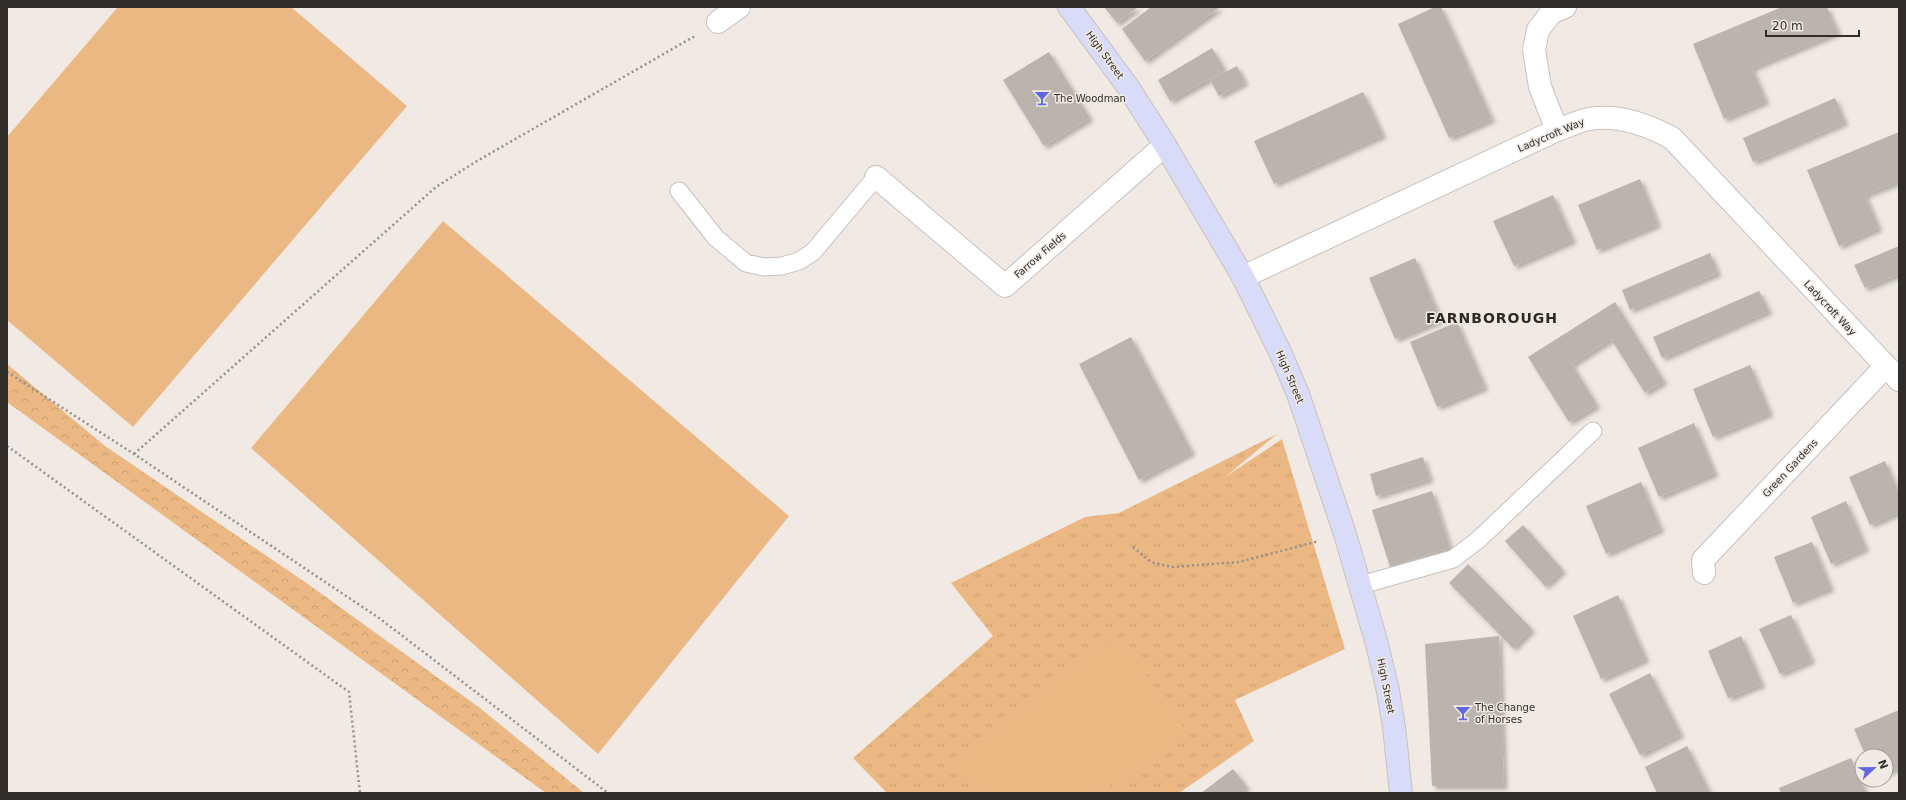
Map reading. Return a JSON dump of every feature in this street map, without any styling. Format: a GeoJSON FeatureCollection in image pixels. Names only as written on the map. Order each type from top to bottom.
{"type":"FeatureCollection","features":[{"type":"Feature","properties":{"kind":"main road","name":"High Street"},"geometry":{"type":"LineString","coordinates":[[1069,7],[1128,87],[1165,145],[1243,277],[1281,354],[1298,394],[1361,585],[1388,691],[1394,727],[1400,793]]}},
{"type":"Feature","properties":{"kind":"street"},"geometry":{"type":"LineString","coordinates":[[718,22],[739,7]]}},
{"type":"Feature","properties":{"kind":"street"},"geometry":{"type":"LineString","coordinates":[[1557,130],[1540,87],[1534,50],[1538,30],[1551,13],[1565,7]]}},
{"type":"Feature","properties":{"kind":"street","name":"Ladycroft Way"},"geometry":{"type":"LineString","coordinates":[[1243,277],[1557,130],[1589,119],[1614,118],[1654,128],[1672,138],[1892,374]]}},
{"type":"Feature","properties":{"kind":"street","name":"Farrow Fields"},"geometry":{"type":"LineString","coordinates":[[876,177],[1005,286],[1165,145]]}},
{"type":"Feature","properties":{"kind":"street","name":"Green Gardens"},"geometry":{"type":"LineString","coordinates":[[1704,572],[1703,560],[1892,374]]}},
{"type":"Feature","properties":{"kind":"lane"},"geometry":{"type":"LineString","coordinates":[[679,191],[716,238],[746,263],[764,267],[782,266],[799,261],[813,252],[876,177]]}},
{"type":"Feature","properties":{"kind":"lane"},"geometry":{"type":"LineString","coordinates":[[1361,585],[1453,559],[1478,540],[1593,431]]}},
{"type":"Feature","properties":{"kind":"path"},"geometry":{"type":"LineString","coordinates":[[134,454],[436,187],[476,161],[718,22]]}},
{"type":"Feature","properties":{"kind":"path"},"geometry":{"type":"LineString","coordinates":[[7,372],[134,454],[379,618],[608,793]]}},
{"type":"Feature","properties":{"kind":"path"},"geometry":{"type":"LineString","coordinates":[[7,446],[349,692],[360,793]]}},
{"type":"Feature","properties":{"kind":"path"},"geometry":{"type":"LineString","coordinates":[[1133,547],[1151,562],[1172,567],[1239,562],[1345,534]]}},
{"type":"Feature","properties":{"kind":"green space"},"geometry":{"type":"Polygon","coordinates":[[[118,7],[291,7],[407,106],[133,427],[7,320],[7,137],[118,7]]]}},
{"type":"Feature","properties":{"kind":"green space"},"geometry":{"type":"Polygon","coordinates":[[[443,221],[789,516],[598,754],[251,448],[443,221]]]}},
{"type":"Feature","properties":{"kind":"green space"},"geometry":{"type":"Polygon","coordinates":[[[7,364],[105,446],[305,582],[480,708],[584,793],[546,793],[7,402],[7,364]]]}},
{"type":"Feature","properties":{"kind":"green space"},"geometry":{"type":"Polygon","coordinates":[[[1277,434],[1225,477],[1282,439],[1345,649],[1235,700],[1254,741],[1179,793],[887,793],[853,758],[993,636],[951,583],[1085,517],[1119,513],[1277,434]]]}},
{"type":"Feature","properties":{"kind":"green space"},"geometry":{"type":"Polygon","coordinates":[[[1118,636],[1188,733],[1100,793],[982,793],[955,761],[1118,636]]]}},
{"type":"Feature","properties":{"kind":"building"},"geometry":{"type":"Polygon","coordinates":[[[1104,7],[1138,7],[1117,23],[1104,7]]]}},
{"type":"Feature","properties":{"kind":"building"},"geometry":{"type":"Polygon","coordinates":[[[1151,7],[1220,7],[1145,61],[1122,29],[1151,7]]]}},
{"type":"Feature","properties":{"kind":"building"},"geometry":{"type":"Polygon","coordinates":[[[1435,7],[1441,7],[1492,119],[1449,138],[1398,24],[1435,7]]]}},
{"type":"Feature","properties":{"kind":"building"},"geometry":{"type":"Polygon","coordinates":[[[1782,7],[1827,7],[1838,32],[1752,68],[1766,101],[1724,119],[1693,44],[1782,7]]]}},
{"type":"Feature","properties":{"kind":"building"},"geometry":{"type":"Polygon","coordinates":[[[1212,48],[1225,70],[1170,101],[1158,80],[1212,48]]]}},
{"type":"Feature","properties":{"kind":"building"},"geometry":{"type":"Polygon","coordinates":[[[1049,52],[1090,118],[1044,146],[1003,80],[1049,52]]]}},
{"type":"Feature","properties":{"kind":"building"},"geometry":{"type":"Polygon","coordinates":[[[1237,66],[1245,82],[1219,96],[1210,80],[1237,66]]]}},
{"type":"Feature","properties":{"kind":"building"},"geometry":{"type":"Polygon","coordinates":[[[1363,92],[1383,135],[1274,184],[1254,141],[1363,92]]]}},
{"type":"Feature","properties":{"kind":"building"},"geometry":{"type":"Polygon","coordinates":[[[1835,98],[1845,122],[1753,162],[1743,138],[1835,98]]]}},
{"type":"Feature","properties":{"kind":"building"},"geometry":{"type":"Polygon","coordinates":[[[1899,132],[1899,181],[1865,195],[1879,228],[1839,246],[1807,170],[1899,132]]]}},
{"type":"Feature","properties":{"kind":"building"},"geometry":{"type":"Polygon","coordinates":[[[1640,179],[1658,224],[1597,250],[1578,205],[1640,179]]]}},
{"type":"Feature","properties":{"kind":"building"},"geometry":{"type":"Polygon","coordinates":[[[1553,195],[1573,240],[1514,266],[1493,221],[1553,195]]]}},
{"type":"Feature","properties":{"kind":"building"},"geometry":{"type":"Polygon","coordinates":[[[1899,246],[1899,274],[1865,288],[1854,265],[1899,246]]]}},
{"type":"Feature","properties":{"kind":"building"},"geometry":{"type":"Polygon","coordinates":[[[1710,253],[1718,273],[1630,310],[1622,290],[1710,253]]]}},
{"type":"Feature","properties":{"kind":"building"},"geometry":{"type":"Polygon","coordinates":[[[1415,258],[1441,320],[1395,339],[1369,278],[1415,258]]]}},
{"type":"Feature","properties":{"kind":"building"},"geometry":{"type":"Polygon","coordinates":[[[1759,291],[1769,311],[1662,358],[1653,337],[1759,291]]]}},
{"type":"Feature","properties":{"kind":"building"},"geometry":{"type":"Polygon","coordinates":[[[1615,302],[1664,381],[1645,393],[1611,339],[1572,364],[1597,405],[1569,422],[1528,357],[1615,302]]]}},
{"type":"Feature","properties":{"kind":"building"},"geometry":{"type":"Polygon","coordinates":[[[1457,322],[1485,387],[1437,407],[1410,342],[1457,322]]]}},
{"type":"Feature","properties":{"kind":"building"},"geometry":{"type":"Polygon","coordinates":[[[1131,337],[1192,452],[1139,480],[1079,364],[1131,337]]]}},
{"type":"Feature","properties":{"kind":"building"},"geometry":{"type":"Polygon","coordinates":[[[1750,365],[1770,413],[1713,437],[1693,389],[1750,365]]]}},
{"type":"Feature","properties":{"kind":"building"},"geometry":{"type":"Polygon","coordinates":[[[1694,423],[1715,473],[1659,497],[1638,448],[1694,423]]]}},
{"type":"Feature","properties":{"kind":"building"},"geometry":{"type":"Polygon","coordinates":[[[1423,457],[1430,479],[1376,496],[1370,474],[1423,457]]]}},
{"type":"Feature","properties":{"kind":"building"},"geometry":{"type":"Polygon","coordinates":[[[1885,461],[1899,493],[1899,512],[1870,525],[1849,477],[1885,461]]]}},
{"type":"Feature","properties":{"kind":"building"},"geometry":{"type":"Polygon","coordinates":[[[1641,482],[1661,529],[1606,554],[1586,506],[1641,482]]]}},
{"type":"Feature","properties":{"kind":"building"},"geometry":{"type":"Polygon","coordinates":[[[1432,491],[1450,548],[1390,567],[1372,510],[1432,491]]]}},
{"type":"Feature","properties":{"kind":"building"},"geometry":{"type":"Polygon","coordinates":[[[1846,501],[1866,548],[1831,564],[1811,517],[1846,501]]]}},
{"type":"Feature","properties":{"kind":"building"},"geometry":{"type":"Polygon","coordinates":[[[1523,525],[1563,570],[1545,586],[1505,541],[1523,525]]]}},
{"type":"Feature","properties":{"kind":"building"},"geometry":{"type":"Polygon","coordinates":[[[1812,542],[1831,588],[1793,603],[1774,557],[1812,542]]]}},
{"type":"Feature","properties":{"kind":"building"},"geometry":{"type":"Polygon","coordinates":[[[1468,564],[1532,629],[1513,648],[1449,583],[1468,564]]]}},
{"type":"Feature","properties":{"kind":"building"},"geometry":{"type":"Polygon","coordinates":[[[1618,595],[1646,659],[1601,679],[1573,616],[1618,595]]]}},
{"type":"Feature","properties":{"kind":"building"},"geometry":{"type":"Polygon","coordinates":[[[1791,615],[1812,660],[1780,674],[1759,629],[1791,615]]]}},
{"type":"Feature","properties":{"kind":"building"},"geometry":{"type":"Polygon","coordinates":[[[1499,636],[1504,786],[1432,786],[1425,644],[1499,636]]]}},
{"type":"Feature","properties":{"kind":"building"},"geometry":{"type":"Polygon","coordinates":[[[1741,636],[1762,684],[1728,698],[1708,651],[1741,636]]]}},
{"type":"Feature","properties":{"kind":"building"},"geometry":{"type":"Polygon","coordinates":[[[1650,673],[1681,734],[1640,755],[1609,694],[1650,673]]]}},
{"type":"Feature","properties":{"kind":"building"},"geometry":{"type":"Polygon","coordinates":[[[1899,710],[1899,767],[1894,769],[1894,748],[1862,748],[1854,729],[1899,710]]]}},
{"type":"Feature","properties":{"kind":"building"},"geometry":{"type":"Polygon","coordinates":[[[1687,746],[1710,793],[1657,793],[1645,767],[1687,746]]]}},
{"type":"Feature","properties":{"kind":"building"},"geometry":{"type":"Polygon","coordinates":[[[1851,758],[1854,765],[1854,788],[1864,788],[1866,793],[1781,793],[1779,788],[1851,758]]]}},
{"type":"Feature","properties":{"kind":"building"},"geometry":{"type":"Polygon","coordinates":[[[1233,769],[1247,787],[1243,790],[1245,793],[1201,793],[1233,769]]]}},
{"type":"Feature","properties":{"kind":"place","name":"The Woodman"},"geometry":{"type":"Point","coordinates":[1042,98]}},
{"type":"Feature","properties":{"kind":"place","name":"The Change of Horses"},"geometry":{"type":"Point","coordinates":[1463,713]}},
{"type":"Feature","properties":{"kind":"district","name":"FARNBOROUGH"},"geometry":{"type":"Point","coordinates":[1492,318]}}]}
